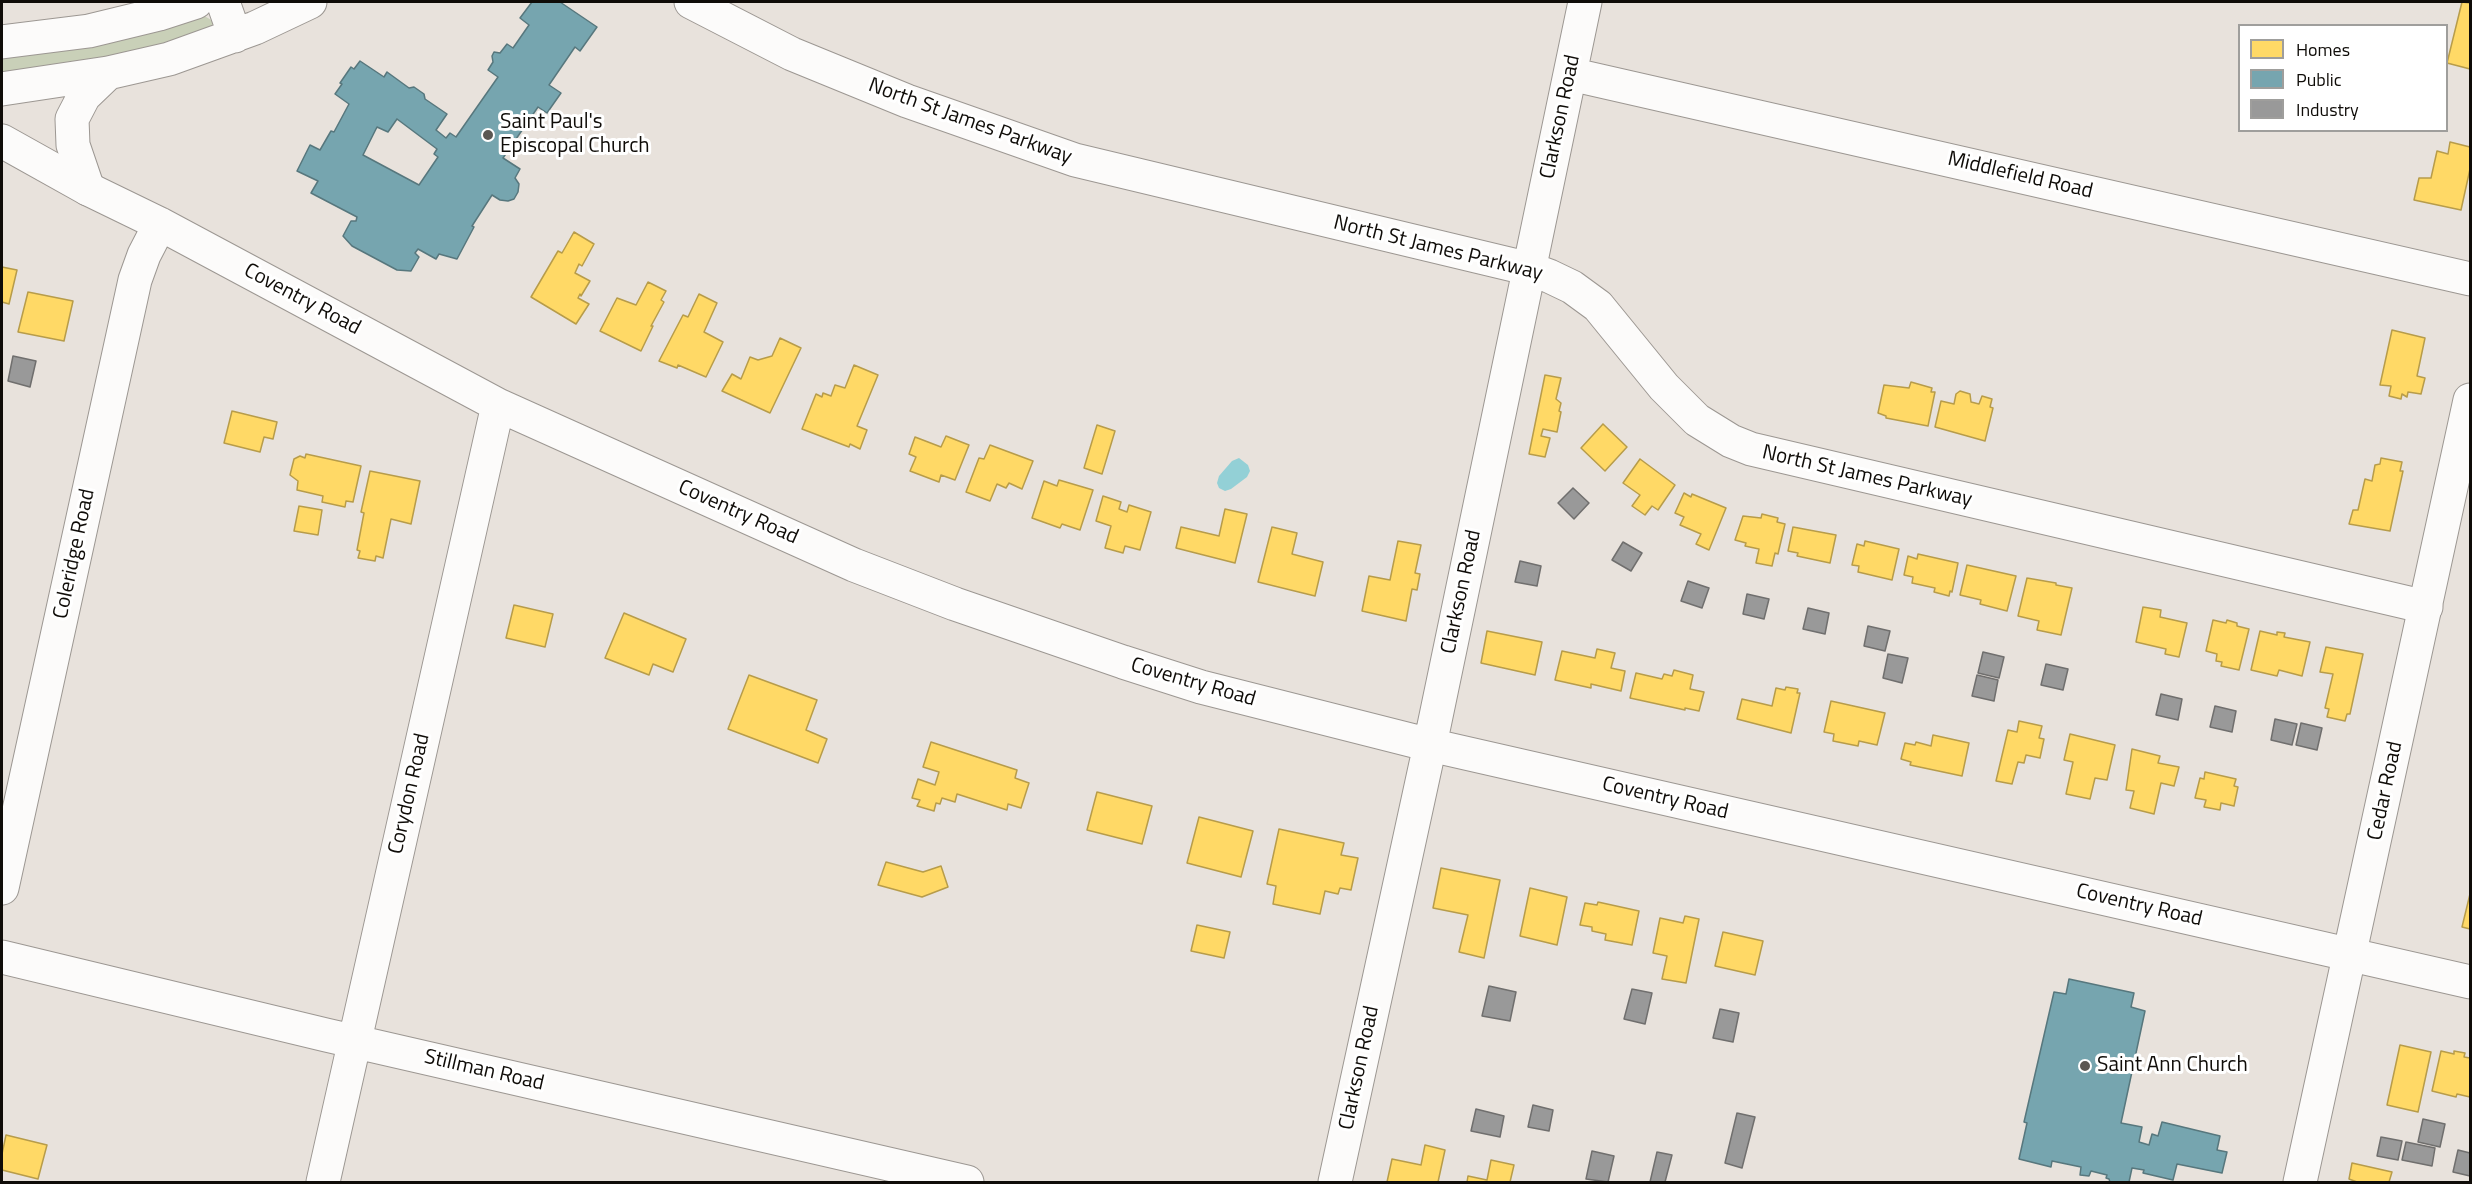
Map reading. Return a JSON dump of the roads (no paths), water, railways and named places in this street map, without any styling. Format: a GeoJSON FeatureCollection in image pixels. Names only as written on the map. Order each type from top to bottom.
{"type":"FeatureCollection","features":[{"type":"Feature","properties":{"kind":"street"},"geometry":{"type":"LineString","coordinates":[[2,42],[89,31],[159,14],[196,2]]}},
{"type":"Feature","properties":{"kind":"street"},"geometry":{"type":"LineString","coordinates":[[223,2],[235,36]]}},
{"type":"Feature","properties":{"kind":"street"},"geometry":{"type":"LineString","coordinates":[[2,89],[108,73],[169,59],[280,18],[310,2]]}},
{"type":"Feature","properties":{"kind":"street","name":"North St James Parkway"},"geometry":{"type":"LineString","coordinates":[[691,2],[792,54],[907,101],[1075,160],[1530,269],[1572,287],[1598,306],[1683,408],[1713,431],[1750,449],[2426,607]]}},
{"type":"Feature","properties":{"kind":"street","name":"Clarkson Road"},"geometry":{"type":"LineString","coordinates":[[1335,1182],[1430,745],[1585,2]]}},
{"type":"Feature","properties":{"kind":"street"},"geometry":{"type":"LineString","coordinates":[[88,189],[73,145],[72,119],[84,96],[108,73]]}},
{"type":"Feature","properties":{"kind":"street","name":"Middlefield Road"},"geometry":{"type":"LineString","coordinates":[[1570,74],[2470,279]]}},
{"type":"Feature","properties":{"kind":"street","name":"Coventry Road"},"geometry":{"type":"LineString","coordinates":[[2,141],[88,189],[160,224],[498,405],[770,528],[955,604],[1201,687],[1430,745],[2470,982]]}},
{"type":"Feature","properties":{"kind":"street","name":"Coleridge Road"},"geometry":{"type":"LineString","coordinates":[[2,888],[135,280],[144,255],[160,224]]}},
{"type":"Feature","properties":{"kind":"street","name":"Cedar Road"},"geometry":{"type":"LineString","coordinates":[[2300,1182],[2470,400]]}},
{"type":"Feature","properties":{"kind":"street","name":"Corydon Road"},"geometry":{"type":"LineString","coordinates":[[323,1182],[498,405]]}},
{"type":"Feature","properties":{"kind":"street","name":"Stillman Road"},"geometry":{"type":"LineString","coordinates":[[2,957],[354,1041],[967,1182]]}},
{"type":"Feature","properties":{"kind":"water"},"geometry":{"type":"Polygon","coordinates":[[[1239,458],[1248,465],[1250,471],[1247,477],[1231,489],[1225,491],[1219,488],[1217,483],[1219,476],[1232,461],[1239,458]]]}},
{"type":"Feature","properties":{"kind":"place","name":"Saint Paul's Episcopal Church"},"geometry":{"type":"Point","coordinates":[488,135]}},
{"type":"Feature","properties":{"kind":"place","name":"Saint Ann Church"},"geometry":{"type":"Point","coordinates":[2085,1066]}}]}
